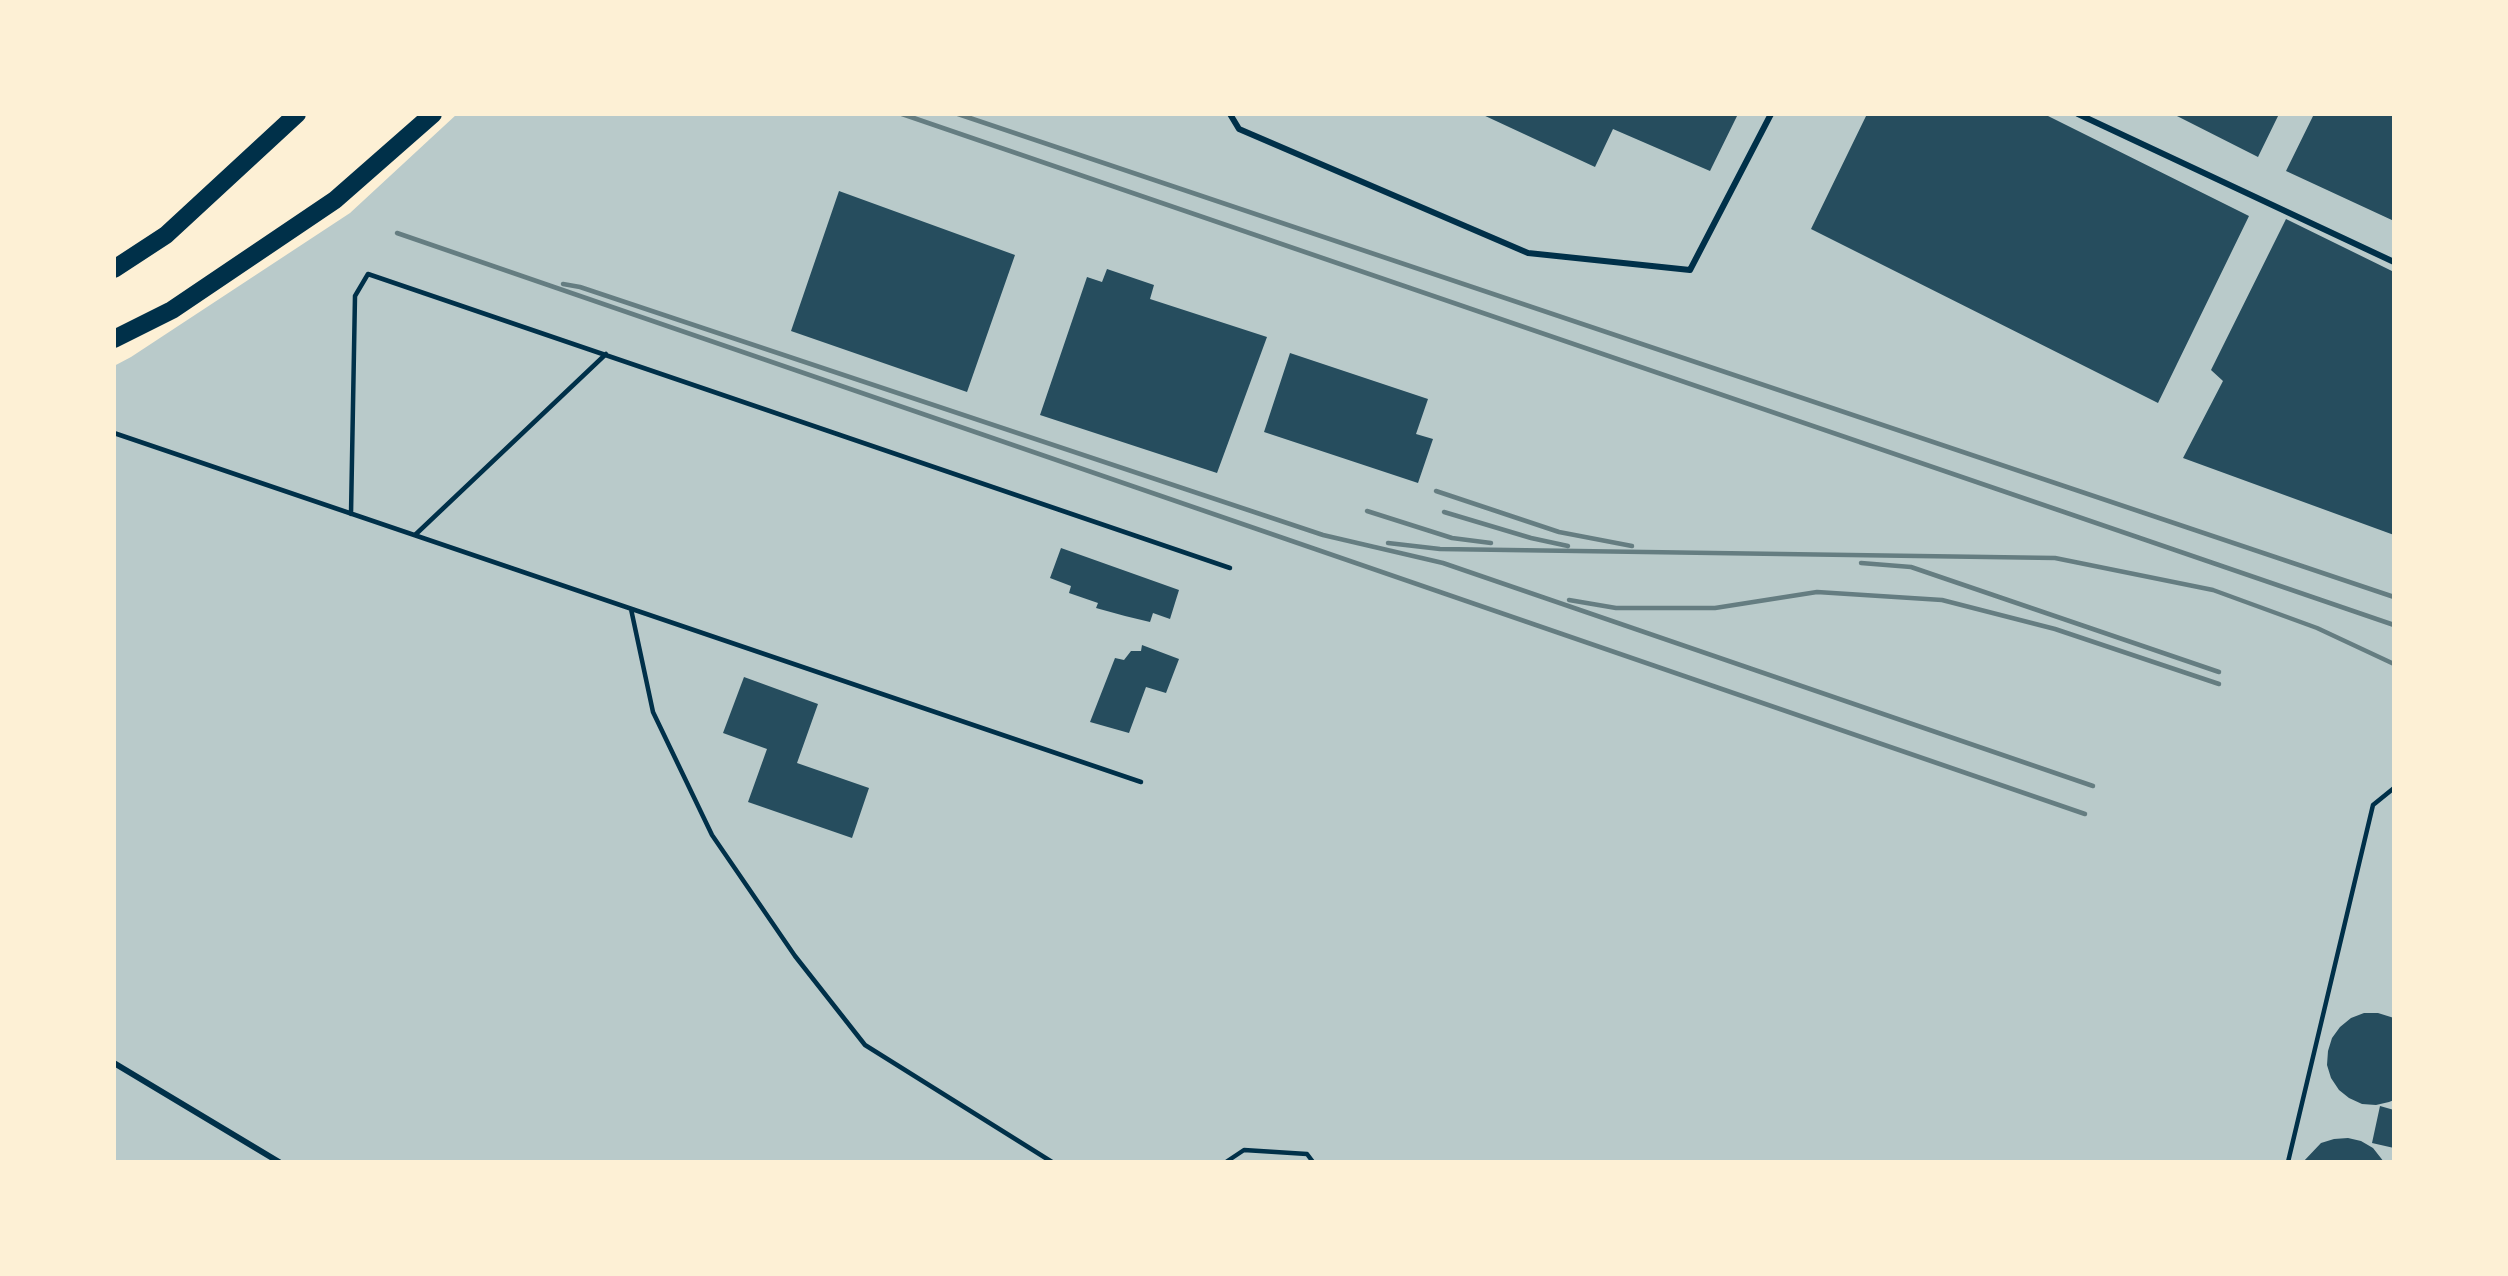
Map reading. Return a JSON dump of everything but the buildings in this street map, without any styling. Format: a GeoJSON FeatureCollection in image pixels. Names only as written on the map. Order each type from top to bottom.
{"type":"FeatureCollection","features":[{"type":"Feature","properties":{"kind":"highway"},"geometry":{"type":"LineString","coordinates":[[114,269],[166,235],[297,114]]}},
{"type":"Feature","properties":{"kind":"highway"},"geometry":{"type":"LineString","coordinates":[[114,339],[172,310],[335,200],[433,114]]}},
{"type":"Feature","properties":{"kind":"street"},"geometry":{"type":"LineString","coordinates":[[1230,114],[1239,129],[1528,253],[1690,270],[1772,114]]}},
{"type":"Feature","properties":{"kind":"street"},"geometry":{"type":"LineString","coordinates":[[2078,114],[2394,262]]}},
{"type":"Feature","properties":{"kind":"street"},"geometry":{"type":"LineString","coordinates":[[114,1064],[279,1162]]}},
{"type":"Feature","properties":{"kind":"lane"},"geometry":{"type":"LineString","coordinates":[[351,513],[355,296],[368,274],[1230,568]]}},
{"type":"Feature","properties":{"kind":"lane"},"geometry":{"type":"LineString","coordinates":[[415,535],[606,354]]}},
{"type":"Feature","properties":{"kind":"lane"},"geometry":{"type":"LineString","coordinates":[[114,433],[1141,782]]}},
{"type":"Feature","properties":{"kind":"lane"},"geometry":{"type":"LineString","coordinates":[[631,609],[653,712],[712,835],[795,956],[865,1045],[1052,1162]]}},
{"type":"Feature","properties":{"kind":"lane"},"geometry":{"type":"LineString","coordinates":[[2288,1162],[2373,805],[2394,788]]}},
{"type":"Feature","properties":{"kind":"lane"},"geometry":{"type":"LineString","coordinates":[[1226,1162],[1244,1150],[1306,1154],[1313,1162]]}},
{"type":"Feature","properties":{"kind":"shaded area"},"geometry":{"type":"Polygon","coordinates":[[[457,114],[2394,114],[2394,1162],[114,1162],[114,366],[350,213],[457,114]]]}},
{"type":"Feature","properties":{"kind":"railway"},"geometry":{"type":"LineString","coordinates":[[902,114],[2394,625]]}},
{"type":"Feature","properties":{"kind":"railway"},"geometry":{"type":"LineString","coordinates":[[958,114],[2394,597]]}},
{"type":"Feature","properties":{"kind":"railway"},"geometry":{"type":"LineString","coordinates":[[397,233],[2085,814]]}},
{"type":"Feature","properties":{"kind":"railway"},"geometry":{"type":"LineString","coordinates":[[563,284],[580,287],[1323,535],[1443,563],[2093,786]]}},
{"type":"Feature","properties":{"kind":"railway"},"geometry":{"type":"LineString","coordinates":[[1436,491],[1559,532],[1632,546]]}},
{"type":"Feature","properties":{"kind":"railway"},"geometry":{"type":"LineString","coordinates":[[1367,511],[1452,538],[1491,543]]}},
{"type":"Feature","properties":{"kind":"railway"},"geometry":{"type":"LineString","coordinates":[[1444,512],[1531,538],[1568,546]]}},
{"type":"Feature","properties":{"kind":"railway"},"geometry":{"type":"LineString","coordinates":[[1388,543],[1440,549],[2055,558],[2213,590],[2317,628],[2394,664]]}},
{"type":"Feature","properties":{"kind":"railway"},"geometry":{"type":"LineString","coordinates":[[1861,563],[1911,567],[2219,672]]}},
{"type":"Feature","properties":{"kind":"railway"},"geometry":{"type":"LineString","coordinates":[[1569,600],[1616,608],[1715,608],[1817,592],[1942,600],[2055,629],[2219,684]]}}]}
